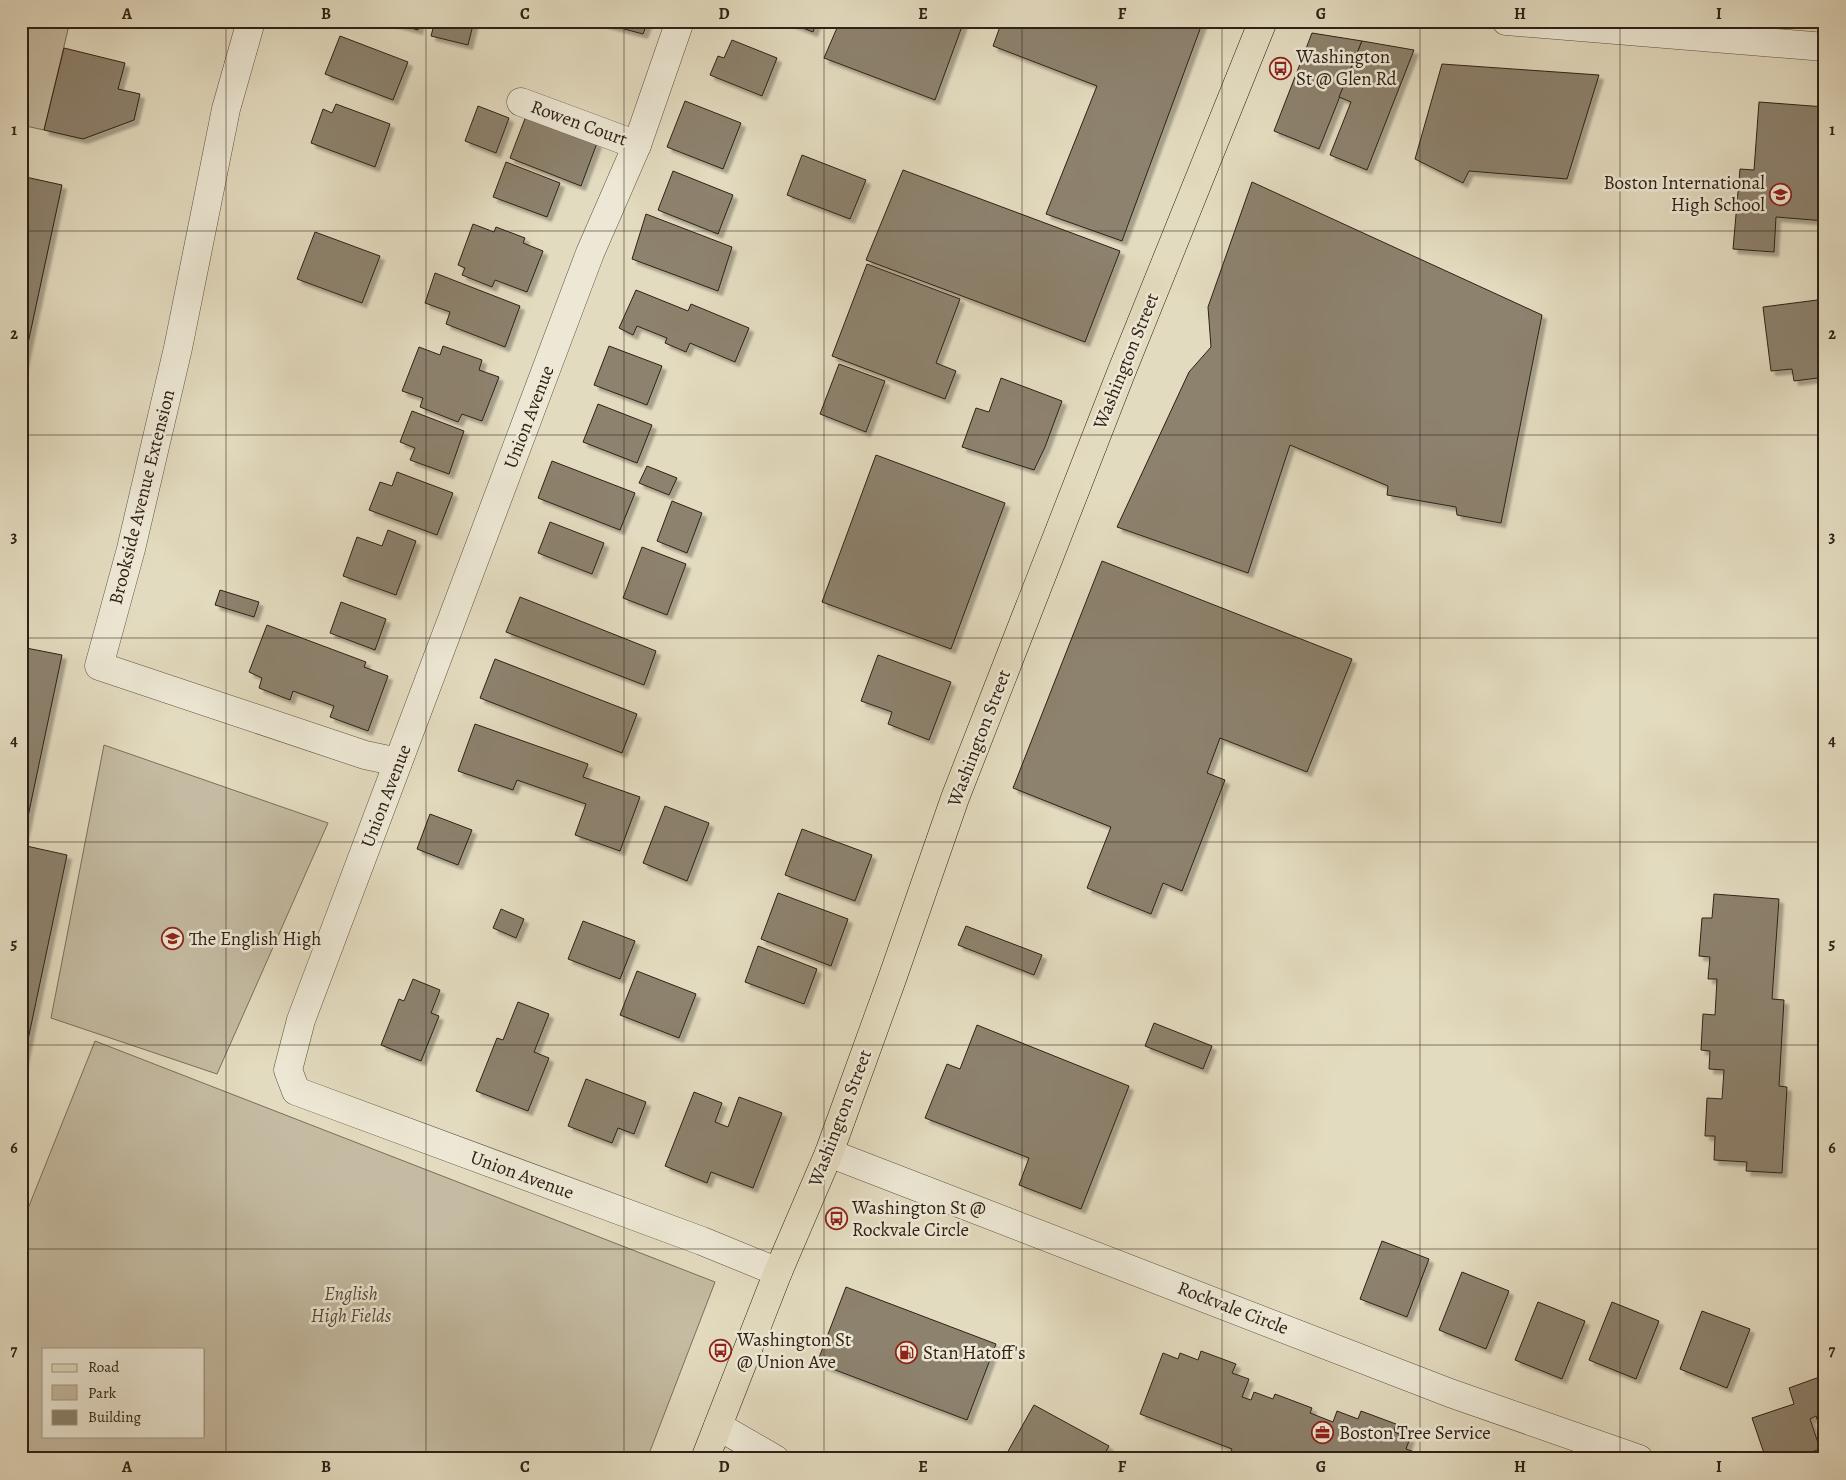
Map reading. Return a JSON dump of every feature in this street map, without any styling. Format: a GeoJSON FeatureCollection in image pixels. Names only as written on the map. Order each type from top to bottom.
{"type":"FeatureCollection","features":[{"type":"Feature","properties":{"kind":"main road","name":"Washington Street"},"geometry":{"type":"LineString","coordinates":[[705,1459],[778,1272],[829,1153],[955,798],[1117,382],[1264,21]]}},
{"type":"Feature","properties":{"kind":"street","name":"Brookside Avenue Extension"},"geometry":{"type":"LineString","coordinates":[[251,21],[226,109],[176,358],[131,549],[99,666],[366,755],[398,762]]}},
{"type":"Feature","properties":{"kind":"street","name":"Union Avenue"},"geometry":{"type":"LineString","coordinates":[[680,21],[637,145],[590,253],[301,1020],[288,1070],[296,1091],[702,1241],[778,1272]]}},
{"type":"Feature","properties":{"kind":"street"},"geometry":{"type":"LineString","coordinates":[[1506,21],[1825,47]]}},
{"type":"Feature","properties":{"kind":"street","name":"Rowen Court"},"geometry":{"type":"LineString","coordinates":[[521,102],[637,145]]}},
{"type":"Feature","properties":{"kind":"street","name":"Rockvale Circle"},"geometry":{"type":"LineString","coordinates":[[829,1153],[1450,1393],[1639,1459]]}},
{"type":"Feature","properties":{"kind":"street"},"geometry":{"type":"LineString","coordinates":[[718,1426],[775,1459]]}},
{"type":"Feature","properties":{"kind":"green space"},"geometry":{"type":"Polygon","coordinates":[[[28,21],[70,21],[44,130],[21,125],[21,50],[28,21]]]}},
{"type":"Feature","properties":{"kind":"green space"},"geometry":{"type":"Polygon","coordinates":[[[104,745],[328,823],[217,1074],[51,1018],[104,745]]]}},
{"type":"Feature","properties":{"kind":"green space","name":"English High Fields"},"geometry":{"type":"Polygon","coordinates":[[[95,1041],[715,1282],[647,1459],[21,1459],[21,1226],[95,1041]]]}},
{"type":"Feature","properties":{"kind":"building"},"geometry":{"type":"Polygon","coordinates":[[[385,21],[420,21],[418,30],[385,21]]]}},
{"type":"Feature","properties":{"kind":"building"},"geometry":{"type":"Polygon","coordinates":[[[435,21],[474,21],[468,45],[431,36],[435,21]]]}},
{"type":"Feature","properties":{"kind":"building"},"geometry":{"type":"Polygon","coordinates":[[[594,21],[648,21],[643,34],[594,21]]]}},
{"type":"Feature","properties":{"kind":"building"},"geometry":{"type":"Polygon","coordinates":[[[785,21],[817,21],[813,32],[785,21]]]}},
{"type":"Feature","properties":{"kind":"building"},"geometry":{"type":"Polygon","coordinates":[[[840,21],[964,21],[935,100],[824,58],[840,21]]]}},
{"type":"Feature","properties":{"kind":"building"},"geometry":{"type":"Polygon","coordinates":[[[1002,21],[1203,21],[1122,241],[1046,214],[1097,86],[993,46],[1002,21]]]}},
{"type":"Feature","properties":{"kind":"building"},"geometry":{"type":"Polygon","coordinates":[[[1312,33],[1362,41],[1319,149],[1274,131],[1312,33]]]}},
{"type":"Feature","properties":{"kind":"building"},"geometry":{"type":"Polygon","coordinates":[[[340,36],[408,62],[393,100],[325,74],[340,36]]]}},
{"type":"Feature","properties":{"kind":"building"},"geometry":{"type":"Polygon","coordinates":[[[732,40],[777,58],[762,96],[710,75],[718,56],[724,58],[732,40]]]}},
{"type":"Feature","properties":{"kind":"building"},"geometry":{"type":"Polygon","coordinates":[[[1362,41],[1414,50],[1367,170],[1330,155],[1351,102],[1339,97],[1362,41]]]}},
{"type":"Feature","properties":{"kind":"building"},"geometry":{"type":"Polygon","coordinates":[[[64,48],[125,63],[118,89],[140,94],[134,120],[83,139],[44,130],[64,48]]]}},
{"type":"Feature","properties":{"kind":"building"},"geometry":{"type":"Polygon","coordinates":[[[1442,64],[1599,75],[1567,179],[1469,171],[1463,183],[1415,159],[1442,64]]]}},
{"type":"Feature","properties":{"kind":"building"},"geometry":{"type":"Polygon","coordinates":[[[685,101],[741,123],[723,169],[667,147],[685,101]]]}},
{"type":"Feature","properties":{"kind":"building","name":"Boston International High School"},"geometry":{"type":"Polygon","coordinates":[[[1759,102],[1825,107],[1825,221],[1776,217],[1774,252],[1733,249],[1740,169],[1754,170],[1759,102]]]}},
{"type":"Feature","properties":{"kind":"building"},"geometry":{"type":"Polygon","coordinates":[[[336,104],[390,124],[375,167],[311,143],[323,109],[332,113],[336,104]]]}},
{"type":"Feature","properties":{"kind":"building"},"geometry":{"type":"Polygon","coordinates":[[[478,106],[509,118],[496,153],[465,141],[478,106]]]}},
{"type":"Feature","properties":{"kind":"building"},"geometry":{"type":"Polygon","coordinates":[[[526,116],[597,143],[581,186],[510,158],[526,116]]]}},
{"type":"Feature","properties":{"kind":"building"},"geometry":{"type":"Polygon","coordinates":[[[802,155],[866,180],[850,219],[787,195],[802,155]]]}},
{"type":"Feature","properties":{"kind":"building"},"geometry":{"type":"Polygon","coordinates":[[[506,162],[560,183],[547,217],[493,197],[506,162]]]}},
{"type":"Feature","properties":{"kind":"building"},"geometry":{"type":"Polygon","coordinates":[[[903,170],[1120,251],[1085,342],[866,260],[903,170]]]}},
{"type":"Feature","properties":{"kind":"building"},"geometry":{"type":"Polygon","coordinates":[[[673,171],[733,195],[718,234],[658,210],[673,171]]]}},
{"type":"Feature","properties":{"kind":"building"},"geometry":{"type":"Polygon","coordinates":[[[21,176],[62,185],[21,376],[21,176]]]}},
{"type":"Feature","properties":{"kind":"building"},"geometry":{"type":"Polygon","coordinates":[[[1252,182],[1542,315],[1501,523],[1457,515],[1456,507],[1387,495],[1388,486],[1290,445],[1248,573],[1117,527],[1189,372],[1211,347],[1208,307],[1252,182]]]}},
{"type":"Feature","properties":{"kind":"building"},"geometry":{"type":"Polygon","coordinates":[[[646,214],[732,247],[718,291],[632,259],[646,214]]]}},
{"type":"Feature","properties":{"kind":"building"},"geometry":{"type":"Polygon","coordinates":[[[473,224],[494,232],[496,227],[525,238],[523,243],[543,251],[527,292],[495,280],[492,287],[462,275],[465,268],[458,265],[473,224]]]}},
{"type":"Feature","properties":{"kind":"building"},"geometry":{"type":"Polygon","coordinates":[[[315,232],[380,256],[362,303],[297,279],[315,232]]]}},
{"type":"Feature","properties":{"kind":"building"},"geometry":{"type":"Polygon","coordinates":[[[867,264],[960,299],[936,363],[956,371],[945,399],[832,356],[867,264]]]}},
{"type":"Feature","properties":{"kind":"building"},"geometry":{"type":"Polygon","coordinates":[[[435,273],[520,306],[505,347],[446,324],[450,312],[425,303],[435,273]]]}},
{"type":"Feature","properties":{"kind":"building"},"geometry":{"type":"Polygon","coordinates":[[[636,290],[688,311],[691,304],[749,328],[735,362],[690,343],[686,352],[665,343],[667,338],[637,326],[633,335],[619,328],[636,290]]]}},
{"type":"Feature","properties":{"kind":"building"},"geometry":{"type":"Polygon","coordinates":[[[1825,299],[1825,377],[1794,381],[1792,369],[1771,371],[1763,307],[1825,299]]]}},
{"type":"Feature","properties":{"kind":"building"},"geometry":{"type":"Polygon","coordinates":[[[443,346],[482,360],[479,370],[499,377],[482,421],[462,414],[458,422],[420,407],[423,398],[402,391],[419,347],[440,355],[443,346]]]}},
{"type":"Feature","properties":{"kind":"building"},"geometry":{"type":"Polygon","coordinates":[[[609,346],[662,366],[647,405],[594,385],[609,346]]]}},
{"type":"Feature","properties":{"kind":"building"},"geometry":{"type":"Polygon","coordinates":[[[839,364],[885,381],[866,432],[820,414],[839,364]]]}},
{"type":"Feature","properties":{"kind":"building"},"geometry":{"type":"Polygon","coordinates":[[[1001,378],[1062,401],[1045,447],[1034,470],[962,447],[976,408],[989,412],[1001,378]]]}},
{"type":"Feature","properties":{"kind":"building"},"geometry":{"type":"Polygon","coordinates":[[[598,404],[652,425],[637,463],[583,442],[598,404]]]}},
{"type":"Feature","properties":{"kind":"building"},"geometry":{"type":"Polygon","coordinates":[[[412,411],[464,431],[449,474],[410,460],[415,448],[400,442],[412,411]]]}},
{"type":"Feature","properties":{"kind":"building"},"geometry":{"type":"Polygon","coordinates":[[[876,455],[1005,503],[951,649],[822,602],[876,455]]]}},
{"type":"Feature","properties":{"kind":"building"},"geometry":{"type":"Polygon","coordinates":[[[552,461],[635,493],[620,530],[538,498],[552,461]]]}},
{"type":"Feature","properties":{"kind":"building"},"geometry":{"type":"Polygon","coordinates":[[[647,466],[677,478],[669,495],[639,483],[647,466]]]}},
{"type":"Feature","properties":{"kind":"building"},"geometry":{"type":"Polygon","coordinates":[[[397,472],[453,493],[437,535],[369,510],[380,482],[392,486],[397,472]]]}},
{"type":"Feature","properties":{"kind":"building"},"geometry":{"type":"Polygon","coordinates":[[[672,501],[702,513],[687,553],[657,541],[672,501]]]}},
{"type":"Feature","properties":{"kind":"building"},"geometry":{"type":"Polygon","coordinates":[[[550,522],[604,543],[592,574],[538,553],[550,522]]]}},
{"type":"Feature","properties":{"kind":"building"},"geometry":{"type":"Polygon","coordinates":[[[388,530],[416,541],[396,595],[343,576],[357,537],[382,546],[388,530]]]}},
{"type":"Feature","properties":{"kind":"building"},"geometry":{"type":"Polygon","coordinates":[[[642,547],[686,564],[667,615],[623,598],[642,547]]]}},
{"type":"Feature","properties":{"kind":"building"},"geometry":{"type":"Polygon","coordinates":[[[1102,561],[1352,659],[1307,772],[1220,738],[1207,773],[1225,780],[1182,891],[1163,883],[1151,914],[1087,888],[1111,827],[1013,788],[1102,561]]]}},
{"type":"Feature","properties":{"kind":"building"},"geometry":{"type":"Polygon","coordinates":[[[220,590],[259,602],[254,617],[215,605],[220,590]]]}},
{"type":"Feature","properties":{"kind":"building"},"geometry":{"type":"Polygon","coordinates":[[[520,597],[656,651],[644,685],[506,632],[520,597]]]}},
{"type":"Feature","properties":{"kind":"building"},"geometry":{"type":"Polygon","coordinates":[[[341,602],[386,619],[375,650],[330,633],[341,602]]]}},
{"type":"Feature","properties":{"kind":"building"},"geometry":{"type":"Polygon","coordinates":[[[267,625],[366,662],[364,667],[388,676],[368,731],[330,717],[334,706],[293,691],[290,700],[259,688],[262,678],[249,672],[267,625]]]}},
{"type":"Feature","properties":{"kind":"building"},"geometry":{"type":"Polygon","coordinates":[[[21,647],[62,655],[22,845],[67,855],[21,1073],[21,647]]]}},
{"type":"Feature","properties":{"kind":"building"},"geometry":{"type":"Polygon","coordinates":[[[878,655],[951,682],[929,740],[888,724],[892,712],[861,701],[878,655]]]}},
{"type":"Feature","properties":{"kind":"building"},"geometry":{"type":"Polygon","coordinates":[[[495,659],[637,714],[622,753],[480,698],[495,659]]]}},
{"type":"Feature","properties":{"kind":"building"},"geometry":{"type":"Polygon","coordinates":[[[475,724],[588,764],[583,777],[640,797],[620,851],[575,835],[586,804],[517,780],[513,790],[458,771],[475,724]]]}},
{"type":"Feature","properties":{"kind":"building"},"geometry":{"type":"Polygon","coordinates":[[[665,806],[709,823],[687,881],[643,863],[665,806]]]}},
{"type":"Feature","properties":{"kind":"building"},"geometry":{"type":"Polygon","coordinates":[[[430,814],[472,830],[458,865],[417,849],[430,814]]]}},
{"type":"Feature","properties":{"kind":"building"},"geometry":{"type":"Polygon","coordinates":[[[802,829],[872,855],[855,901],[785,875],[802,829]]]}},
{"type":"Feature","properties":{"kind":"building"},"geometry":{"type":"Polygon","coordinates":[[[778,893],[848,919],[831,966],[761,939],[778,893]]]}},
{"type":"Feature","properties":{"kind":"building"},"geometry":{"type":"Polygon","coordinates":[[[1714,894],[1779,899],[1772,999],[1784,1000],[1779,1086],[1787,1087],[1782,1173],[1746,1171],[1747,1162],[1714,1160],[1715,1136],[1705,1136],[1707,1098],[1722,1099],[1724,1070],[1709,1069],[1710,1051],[1701,1050],[1703,1014],[1715,1015],[1717,979],[1708,979],[1710,957],[1699,956],[1702,918],[1712,918],[1714,894]]]}},
{"type":"Feature","properties":{"kind":"building"},"geometry":{"type":"Polygon","coordinates":[[[501,909],[524,919],[516,938],[493,928],[501,909]]]}},
{"type":"Feature","properties":{"kind":"building"},"geometry":{"type":"Polygon","coordinates":[[[583,921],[635,941],[620,979],[568,959],[583,921]]]}},
{"type":"Feature","properties":{"kind":"building"},"geometry":{"type":"Polygon","coordinates":[[[966,926],[1042,955],[1034,975],[958,945],[966,926]]]}},
{"type":"Feature","properties":{"kind":"building"},"geometry":{"type":"Polygon","coordinates":[[[758,946],[817,969],[804,1004],[745,982],[758,946]]]}},
{"type":"Feature","properties":{"kind":"building"},"geometry":{"type":"Polygon","coordinates":[[[637,971],[696,994],[679,1038],[620,1015],[637,971]]]}},
{"type":"Feature","properties":{"kind":"building"},"geometry":{"type":"Polygon","coordinates":[[[413,979],[440,990],[431,1013],[439,1016],[421,1061],[381,1045],[399,999],[404,1001],[413,979]]]}},
{"type":"Feature","properties":{"kind":"building"},"geometry":{"type":"Polygon","coordinates":[[[518,1002],[549,1014],[534,1052],[549,1058],[528,1111],[476,1091],[497,1038],[503,1040],[518,1002]]]}},
{"type":"Feature","properties":{"kind":"building"},"geometry":{"type":"Polygon","coordinates":[[[1154,1023],[1212,1046],[1203,1069],[1145,1046],[1154,1023]]]}},
{"type":"Feature","properties":{"kind":"building"},"geometry":{"type":"Polygon","coordinates":[[[977,1025],[1129,1086],[1081,1209],[1019,1185],[1029,1158],[925,1118],[947,1064],[960,1069],[977,1025]]]}},
{"type":"Feature","properties":{"kind":"building"},"geometry":{"type":"Polygon","coordinates":[[[586,1079],[646,1102],[634,1134],[618,1128],[612,1143],[568,1126],[586,1079]]]}},
{"type":"Feature","properties":{"kind":"building"},"geometry":{"type":"Polygon","coordinates":[[[694,1092],[722,1103],[715,1122],[728,1127],[739,1097],[782,1113],[753,1188],[711,1172],[707,1183],[665,1166],[694,1092]]]}},
{"type":"Feature","properties":{"kind":"building"},"geometry":{"type":"Polygon","coordinates":[[[1382,1241],[1429,1259],[1407,1317],[1360,1299],[1382,1241]]]}},
{"type":"Feature","properties":{"kind":"building"},"geometry":{"type":"Polygon","coordinates":[[[1462,1272],[1509,1291],[1486,1349],[1439,1330],[1462,1272]]]}},
{"type":"Feature","properties":{"kind":"building","name":"Stan Hatoff's"},"geometry":{"type":"Polygon","coordinates":[[[846,1287],[996,1344],[967,1420],[817,1363],[846,1287]]]}},
{"type":"Feature","properties":{"kind":"building"},"geometry":{"type":"Polygon","coordinates":[[[1538,1302],[1585,1321],[1562,1379],[1515,1360],[1538,1302]]]}},
{"type":"Feature","properties":{"kind":"building"},"geometry":{"type":"Polygon","coordinates":[[[1612,1302],[1659,1321],[1636,1379],[1589,1360],[1612,1302]]]}},
{"type":"Feature","properties":{"kind":"building"},"geometry":{"type":"Polygon","coordinates":[[[1702,1311],[1750,1329],[1727,1388],[1680,1369],[1702,1311]]]}},
{"type":"Feature","properties":{"kind":"building"},"geometry":{"type":"Polygon","coordinates":[[[1201,1351],[1236,1364],[1232,1373],[1249,1379],[1242,1397],[1251,1400],[1254,1392],[1273,1399],[1275,1394],[1312,1408],[1310,1413],[1333,1422],[1337,1411],[1358,1419],[1361,1411],[1396,1424],[1394,1432],[1410,1438],[1406,1449],[1417,1453],[1415,1459],[1228,1459],[1232,1449],[1140,1414],[1163,1353],[1178,1359],[1180,1353],[1198,1360],[1201,1351]]]}},
{"type":"Feature","properties":{"kind":"building"},"geometry":{"type":"Polygon","coordinates":[[[1825,1375],[1825,1426],[1820,1428],[1816,1416],[1810,1419],[1820,1449],[1792,1459],[1766,1459],[1752,1418],[1794,1404],[1789,1388],[1825,1375]]]}},
{"type":"Feature","properties":{"kind":"building"},"geometry":{"type":"Polygon","coordinates":[[[1034,1405],[1109,1446],[1102,1459],[1018,1459],[1007,1453],[1034,1405]]]}},
{"type":"Feature","properties":{"kind":"place","name":"Washington St @ Glen Rd"},"geometry":{"type":"Point","coordinates":[1280,68]}},
{"type":"Feature","properties":{"kind":"place","name":"Boston International High School"},"geometry":{"type":"Point","coordinates":[1781,194]}},
{"type":"Feature","properties":{"kind":"place","name":"The English High"},"geometry":{"type":"Point","coordinates":[173,939]}},
{"type":"Feature","properties":{"kind":"place","name":"Washington St @ Rockvale Circle"},"geometry":{"type":"Point","coordinates":[836,1219]}},
{"type":"Feature","properties":{"kind":"place","name":"Washington St @ Union Ave"},"geometry":{"type":"Point","coordinates":[721,1351]}},
{"type":"Feature","properties":{"kind":"place","name":"Stan Hatoff's"},"geometry":{"type":"Point","coordinates":[907,1353]}},
{"type":"Feature","properties":{"kind":"place","name":"Boston Tree Service"},"geometry":{"type":"Point","coordinates":[1323,1433]}}]}
